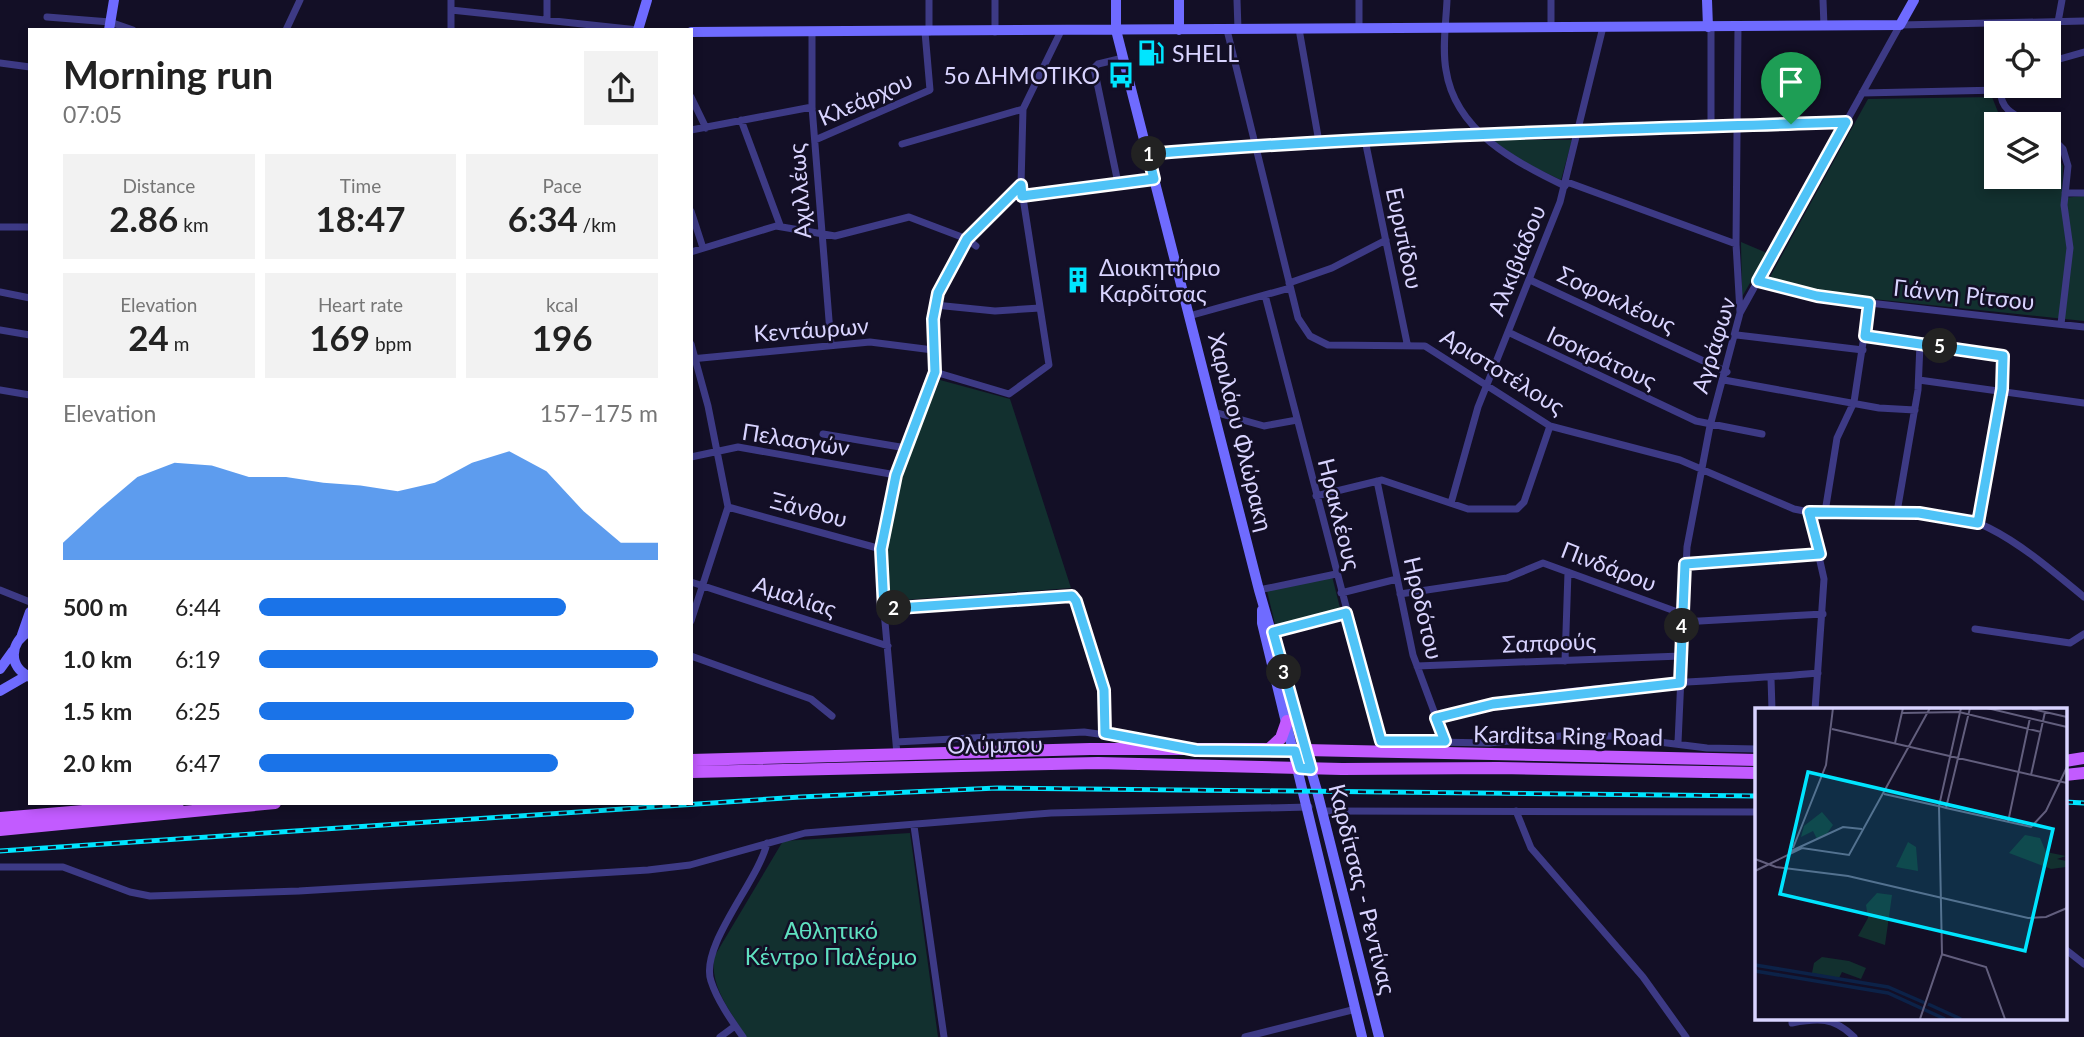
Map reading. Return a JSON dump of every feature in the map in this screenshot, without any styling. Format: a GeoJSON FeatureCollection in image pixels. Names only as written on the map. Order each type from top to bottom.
{"type":"FeatureCollection","features":[{"type":"Feature","properties":{"kind":"main road"},"geometry":{"type":"LineString","coordinates":[[109,26],[114,0]]}},
{"type":"Feature","properties":{"kind":"main road"},"geometry":{"type":"LineString","coordinates":[[639,28],[647,0]]}},
{"type":"Feature","properties":{"kind":"main road","name":"Χαριλάου Φλώρακη"},"geometry":{"type":"LineString","coordinates":[[1116,0],[1116,30],[1261,595],[1273,632],[1300,751]]}},
{"type":"Feature","properties":{"kind":"main road"},"geometry":{"type":"LineString","coordinates":[[1179,30],[1180,0]]}},
{"type":"Feature","properties":{"kind":"main road"},"geometry":{"type":"LineString","coordinates":[[1707,0],[1709,27]]}},
{"type":"Feature","properties":{"kind":"main road","name":"Αγράφων"},"geometry":{"type":"LineString","coordinates":[[1900,26],[1914,0]]}},
{"type":"Feature","properties":{"kind":"main road"},"geometry":{"type":"LineString","coordinates":[[693,32],[1900,26]]}},
{"type":"Feature","properties":{"kind":"main road","name":"Χαριλάου Φλώρακη"},"geometry":{"type":"LineString","coordinates":[[1261,595],[1262,623],[1287,721],[1300,751]]}},
{"type":"Feature","properties":{"kind":"main road"},"geometry":{"type":"LineString","coordinates":[[0,669],[26,633]]}},
{"type":"Feature","properties":{"kind":"main road"},"geometry":{"type":"LineString","coordinates":[[0,691],[28,676],[16,666],[13,651]]}},
{"type":"Feature","properties":{"kind":"main road"},"geometry":{"type":"LineString","coordinates":[[1268,750],[1282,738],[1287,721]]}},
{"type":"Feature","properties":{"kind":"main road","name":"Ολύμπου"},"geometry":{"type":"LineString","coordinates":[[693,760],[897,748],[1300,751]]}},
{"type":"Feature","properties":{"kind":"main road","name":"Karditsa Ring Road"},"geometry":{"type":"LineString","coordinates":[[1300,751],[1755,760]]}},
{"type":"Feature","properties":{"kind":"main road","name":"Καρδίτσας - Ρεντίνας"},"geometry":{"type":"LineString","coordinates":[[1300,751],[1322,811],[1379,1037]]}},
{"type":"Feature","properties":{"kind":"main road"},"geometry":{"type":"LineString","coordinates":[[2066,761],[2084,758]]}},
{"type":"Feature","properties":{"kind":"main road","name":"Ολύμπου"},"geometry":{"type":"LineString","coordinates":[[693,772],[1098,763],[1305,769]]}},
{"type":"Feature","properties":{"kind":"main road","name":"Karditsa Ring Road"},"geometry":{"type":"LineString","coordinates":[[1305,769],[1755,773]]}},
{"type":"Feature","properties":{"kind":"main road","name":"Καρδίτσας - Ρεντίνας"},"geometry":{"type":"LineString","coordinates":[[1305,769],[1309,807],[1362,1037]]}},
{"type":"Feature","properties":{"kind":"main road"},"geometry":{"type":"LineString","coordinates":[[2066,775],[2084,773]]}},
{"type":"Feature","properties":{"kind":"main road"},"geometry":{"type":"LineString","coordinates":[[0,818],[154,805]]}},
{"type":"Feature","properties":{"kind":"main road"},"geometry":{"type":"LineString","coordinates":[[0,830],[255,805]]}},
{"type":"Feature","properties":{"kind":"main road"},"geometry":{"type":"LineString","coordinates":[[1343,948],[1357,945]]}},
{"type":"Feature","properties":{"kind":"street"},"geometry":{"type":"LineString","coordinates":[[287,28],[300,0]]}},
{"type":"Feature","properties":{"kind":"street"},"geometry":{"type":"LineString","coordinates":[[451,0],[451,28]]}},
{"type":"Feature","properties":{"kind":"street"},"geometry":{"type":"LineString","coordinates":[[547,0],[547,18]]}},
{"type":"Feature","properties":{"kind":"street"},"geometry":{"type":"LineString","coordinates":[[927,32],[929,0]]}},
{"type":"Feature","properties":{"kind":"street"},"geometry":{"type":"LineString","coordinates":[[995,0],[995,32]]}},
{"type":"Feature","properties":{"kind":"street","name":"Αριστοτέλους"},"geometry":{"type":"LineString","coordinates":[[1237,0],[1233,29],[1256,146],[1299,321],[1317,341],[1337,346],[1407,343],[1435,350],[1550,426],[1667,456],[1775,502],[1809,512],[1933,514],[1978,523],[2005,537],[2084,597]]}},
{"type":"Feature","properties":{"kind":"street"},"geometry":{"type":"LineString","coordinates":[[1359,0],[1359,29]]}},
{"type":"Feature","properties":{"kind":"street"},"geometry":{"type":"LineString","coordinates":[[1447,0],[1446,71],[1452,94],[1464,115],[1485,136],[1519,164],[1566,184],[1736,244]]}},
{"type":"Feature","properties":{"kind":"street"},"geometry":{"type":"LineString","coordinates":[[1550,27],[1551,0]]}},
{"type":"Feature","properties":{"kind":"street"},"geometry":{"type":"LineString","coordinates":[[1823,0],[1824,26]]}},
{"type":"Feature","properties":{"kind":"street"},"geometry":{"type":"LineString","coordinates":[[2058,21],[2062,0]]}},
{"type":"Feature","properties":{"kind":"street"},"geometry":{"type":"LineString","coordinates":[[451,10],[623,28]]}},
{"type":"Feature","properties":{"kind":"street"},"geometry":{"type":"LineString","coordinates":[[47,17],[109,26]]}},
{"type":"Feature","properties":{"kind":"street"},"geometry":{"type":"LineString","coordinates":[[2061,22],[2084,21]]}},
{"type":"Feature","properties":{"kind":"street"},"geometry":{"type":"LineString","coordinates":[[1900,26],[1984,24]]}},
{"type":"Feature","properties":{"kind":"street"},"geometry":{"type":"LineString","coordinates":[[1738,26],[1736,244],[1740,313]]}},
{"type":"Feature","properties":{"kind":"street","name":"Αγράφων"},"geometry":{"type":"LineString","coordinates":[[1678,742],[1685,564],[1710,426],[1737,335],[1740,313],[1900,26]]}},
{"type":"Feature","properties":{"kind":"street","name":"Αλκιβιάδου"},"geometry":{"type":"LineString","coordinates":[[1451,503],[1486,385],[1566,184],[1603,27]]}},
{"type":"Feature","properties":{"kind":"street"},"geometry":{"type":"LineString","coordinates":[[1709,27],[1711,127]]}},
{"type":"Feature","properties":{"kind":"street"},"geometry":{"type":"LineString","coordinates":[[1299,29],[1320,142]]}},
{"type":"Feature","properties":{"kind":"street"},"geometry":{"type":"LineString","coordinates":[[935,372],[1009,394],[1014,393],[1049,365],[1022,196],[1023,109],[1061,31]]}},
{"type":"Feature","properties":{"kind":"street","name":"Κλεάρχου"},"geometry":{"type":"LineString","coordinates":[[815,141],[930,90],[927,32]]}},
{"type":"Feature","properties":{"kind":"street","name":"Αχιλλέως"},"geometry":{"type":"LineString","coordinates":[[812,33],[815,141],[831,345]]}},
{"type":"Feature","properties":{"kind":"street"},"geometry":{"type":"LineString","coordinates":[[2061,58],[2084,51]]}},
{"type":"Feature","properties":{"kind":"street"},"geometry":{"type":"LineString","coordinates":[[1118,183],[1094,68],[1098,64],[1123,58]]}},
{"type":"Feature","properties":{"kind":"street"},"geometry":{"type":"LineString","coordinates":[[0,63],[28,66]]}},
{"type":"Feature","properties":{"kind":"street"},"geometry":{"type":"LineString","coordinates":[[1862,93],[1984,89]]}},
{"type":"Feature","properties":{"kind":"street"},"geometry":{"type":"LineString","coordinates":[[2001,98],[2012,112]]}},
{"type":"Feature","properties":{"kind":"street"},"geometry":{"type":"LineString","coordinates":[[693,101],[706,128]]}},
{"type":"Feature","properties":{"kind":"street"},"geometry":{"type":"LineString","coordinates":[[693,130],[813,107]]}},
{"type":"Feature","properties":{"kind":"street"},"geometry":{"type":"LineString","coordinates":[[902,144],[1023,109]]}},
{"type":"Feature","properties":{"kind":"street"},"geometry":{"type":"LineString","coordinates":[[741,120],[780,225]]}},
{"type":"Feature","properties":{"kind":"street"},"geometry":{"type":"LineString","coordinates":[[1148,154],[1320,142],[1846,122]]}},
{"type":"Feature","properties":{"kind":"street","name":"Ευριπίδου"},"geometry":{"type":"LineString","coordinates":[[1365,140],[1407,343]]}},
{"type":"Feature","properties":{"kind":"street"},"geometry":{"type":"LineString","coordinates":[[2061,148],[2067,158],[2065,193],[2070,248],[2062,324]]}},
{"type":"Feature","properties":{"kind":"street"},"geometry":{"type":"LineString","coordinates":[[1022,196],[1154,179]]}},
{"type":"Feature","properties":{"kind":"street"},"geometry":{"type":"LineString","coordinates":[[1021,185],[967,239],[943,281],[935,305],[935,372],[896,475],[881,549],[897,748],[1105,733],[1196,750]]}},
{"type":"Feature","properties":{"kind":"street"},"geometry":{"type":"LineString","coordinates":[[2065,193],[2084,193]]}},
{"type":"Feature","properties":{"kind":"street"},"geometry":{"type":"LineString","coordinates":[[693,217],[703,248]]}},
{"type":"Feature","properties":{"kind":"street"},"geometry":{"type":"LineString","coordinates":[[693,251],[780,225],[822,236],[842,235],[909,217],[967,239],[976,246]]}},
{"type":"Feature","properties":{"kind":"street"},"geometry":{"type":"LineString","coordinates":[[0,227],[28,227]]}},
{"type":"Feature","properties":{"kind":"street"},"geometry":{"type":"LineString","coordinates":[[1189,316],[1289,286],[1332,268],[1385,240]]}},
{"type":"Feature","properties":{"kind":"street","name":"Σοφοκλέους"},"geometry":{"type":"LineString","coordinates":[[1530,280],[1725,376],[1854,402],[1915,410]]}},
{"type":"Feature","properties":{"kind":"street","name":"Γιάννη Ρίτσου"},"geometry":{"type":"LineString","coordinates":[[1758,281],[1817,296],[2084,327]]}},
{"type":"Feature","properties":{"kind":"street"},"geometry":{"type":"LineString","coordinates":[[0,292],[28,298]]}},
{"type":"Feature","properties":{"kind":"street","name":"Ηρακλέους"},"geometry":{"type":"LineString","coordinates":[[1265,295],[1381,741],[1445,741]]}},
{"type":"Feature","properties":{"kind":"street"},"geometry":{"type":"LineString","coordinates":[[1825,512],[1837,438],[1854,402],[1869,303]]}},
{"type":"Feature","properties":{"kind":"street"},"geometry":{"type":"LineString","coordinates":[[935,305],[995,311],[1040,308]]}},
{"type":"Feature","properties":{"kind":"street"},"geometry":{"type":"LineString","coordinates":[[0,330],[28,335]]}},
{"type":"Feature","properties":{"kind":"street","name":"Ισοκράτους"},"geometry":{"type":"LineString","coordinates":[[1508,332],[1540,350],[1710,426],[1762,434]]}},
{"type":"Feature","properties":{"kind":"street"},"geometry":{"type":"LineString","coordinates":[[1737,335],[1863,350]]}},
{"type":"Feature","properties":{"kind":"street"},"geometry":{"type":"LineString","coordinates":[[1865,336],[2001,355],[2004,366],[2002,389],[1978,523]]}},
{"type":"Feature","properties":{"kind":"street","name":"Κεντάυρων"},"geometry":{"type":"LineString","coordinates":[[694,358],[876,342],[933,350]]}},
{"type":"Feature","properties":{"kind":"street"},"geometry":{"type":"LineString","coordinates":[[1897,512],[1915,410],[1920,344]]}},
{"type":"Feature","properties":{"kind":"street"},"geometry":{"type":"LineString","coordinates":[[693,616],[728,507],[694,358]]}},
{"type":"Feature","properties":{"kind":"street"},"geometry":{"type":"LineString","coordinates":[[1919,380],[2002,389],[2035,398],[2084,403]]}},
{"type":"Feature","properties":{"kind":"street"},"geometry":{"type":"LineString","coordinates":[[0,390],[28,395]]}},
{"type":"Feature","properties":{"kind":"street"},"geometry":{"type":"LineString","coordinates":[[1214,412],[1264,426],[1297,420]]}},
{"type":"Feature","properties":{"kind":"street"},"geometry":{"type":"LineString","coordinates":[[1316,496],[1384,480],[1475,510],[1514,509],[1522,505],[1550,426]]}},
{"type":"Feature","properties":{"kind":"street"},"geometry":{"type":"LineString","coordinates":[[823,434],[906,448]]}},
{"type":"Feature","properties":{"kind":"street","name":"Πελασγών"},"geometry":{"type":"LineString","coordinates":[[693,456],[738,447],[896,475]]}},
{"type":"Feature","properties":{"kind":"street","name":"Ηροδότου"},"geometry":{"type":"LineString","coordinates":[[1377,481],[1417,666],[1445,741]]}},
{"type":"Feature","properties":{"kind":"street","name":"Ξάνθου"},"geometry":{"type":"LineString","coordinates":[[728,507],[881,549]]}},
{"type":"Feature","properties":{"kind":"street"},"geometry":{"type":"LineString","coordinates":[[1809,512],[1824,579],[1815,708]]}},
{"type":"Feature","properties":{"kind":"street"},"geometry":{"type":"LineString","coordinates":[[1685,564],[1820,554]]}},
{"type":"Feature","properties":{"kind":"street","name":"Πινδάρου"},"geometry":{"type":"LineString","coordinates":[[1400,594],[1507,578],[1540,563],[1683,618]]}},
{"type":"Feature","properties":{"kind":"street"},"geometry":{"type":"LineString","coordinates":[[1565,661],[1568,572]]}},
{"type":"Feature","properties":{"kind":"street"},"geometry":{"type":"LineString","coordinates":[[1261,595],[1336,574]]}},
{"type":"Feature","properties":{"kind":"street"},"geometry":{"type":"LineString","coordinates":[[1341,593],[1397,579]]}},
{"type":"Feature","properties":{"kind":"street","name":"Αμαλίας"},"geometry":{"type":"LineString","coordinates":[[693,583],[888,646]]}},
{"type":"Feature","properties":{"kind":"street"},"geometry":{"type":"LineString","coordinates":[[0,590],[28,602]]}},
{"type":"Feature","properties":{"kind":"street"},"geometry":{"type":"LineString","coordinates":[[884,609],[1072,596],[1076,601],[1104,690],[1105,733]]}},
{"type":"Feature","properties":{"kind":"street"},"geometry":{"type":"LineString","coordinates":[[1273,632],[1346,613]]}},
{"type":"Feature","properties":{"kind":"street"},"geometry":{"type":"LineString","coordinates":[[1683,618],[1823,614]]}},
{"type":"Feature","properties":{"kind":"street"},"geometry":{"type":"LineString","coordinates":[[1975,629],[2070,643],[2084,634]]}},
{"type":"Feature","properties":{"kind":"street","name":"Σαπφούς"},"geometry":{"type":"LineString","coordinates":[[1417,666],[1681,656]]}},
{"type":"Feature","properties":{"kind":"street"},"geometry":{"type":"LineString","coordinates":[[693,657],[811,699],[832,716]]}},
{"type":"Feature","properties":{"kind":"street"},"geometry":{"type":"LineString","coordinates":[[1436,718],[1493,704],[1680,683],[1818,673]]}},
{"type":"Feature","properties":{"kind":"street"},"geometry":{"type":"LineString","coordinates":[[1771,678],[1772,708]]}},
{"type":"Feature","properties":{"kind":"street"},"geometry":{"type":"LineString","coordinates":[[1445,741],[1489,743],[1592,735],[1678,742],[1707,748],[1755,749]]}},
{"type":"Feature","properties":{"kind":"street"},"geometry":{"type":"LineString","coordinates":[[0,867],[63,867],[130,892],[173,896],[648,870],[690,865],[805,833],[1051,813],[1309,807]]}},
{"type":"Feature","properties":{"kind":"street"},"geometry":{"type":"LineString","coordinates":[[1322,811],[1755,812]]}},
{"type":"Feature","properties":{"kind":"street"},"geometry":{"type":"LineString","coordinates":[[1516,811],[1531,848],[1639,972],[1686,1037]]}},
{"type":"Feature","properties":{"kind":"street"},"geometry":{"type":"LineString","coordinates":[[914,826],[944,1037]]}},
{"type":"Feature","properties":{"kind":"street"},"geometry":{"type":"LineString","coordinates":[[743,1037],[711,981],[709,961],[760,866],[767,843]]}},
{"type":"Feature","properties":{"kind":"street"},"geometry":{"type":"LineString","coordinates":[[2066,950],[2084,964]]}},
{"type":"Feature","properties":{"kind":"street"},"geometry":{"type":"LineString","coordinates":[[1245,1037],[1356,1009]]}},
{"type":"Feature","properties":{"kind":"street"},"geometry":{"type":"LineString","coordinates":[[1792,1023],[1810,1020]]}},
{"type":"Feature","properties":{"kind":"street"},"geometry":{"type":"LineString","coordinates":[[1827,1020],[1854,1037]]}},
{"type":"Feature","properties":{"kind":"street"},"geometry":{"type":"LineString","coordinates":[[720,1037],[735,1026]]}},
{"type":"Feature","properties":{"kind":"green space"},"geometry":{"type":"Polygon","coordinates":[[[1992,98],[1998,112],[1984,112],[1984,189],[2061,189],[2061,163],[2062,198],[2084,196],[2084,321],[1825,294],[1770,277],[1868,99],[1992,98]]]}},
{"type":"Feature","properties":{"kind":"green space"},"geometry":{"type":"Polygon","coordinates":[[[1492,140],[1572,140],[1561,180],[1523,162],[1492,140]]]}},
{"type":"Feature","properties":{"kind":"green space"},"geometry":{"type":"Polygon","coordinates":[[[1741,242],[1767,253],[1742,297],[1742,296],[1741,242]]]}},
{"type":"Feature","properties":{"kind":"green space"},"geometry":{"type":"Polygon","coordinates":[[[940,380],[1010,399],[1071,588],[890,601],[886,550],[900,476],[940,380]]]}},
{"type":"Feature","properties":{"kind":"green space"},"geometry":{"type":"Polygon","coordinates":[[[1332,576],[1341,612],[1276,628],[1267,591],[1332,576]]]}},
{"type":"Feature","properties":{"kind":"green space","name":"Αθλητικό Κέντρο Παλέρμο"},"geometry":{"type":"Polygon","coordinates":[[[910,833],[938,1037],[746,1037],[718,989],[714,957],[783,841],[910,833]]]}},
{"type":"Feature","properties":{"kind":"railway"},"geometry":{"type":"LineString","coordinates":[[693,804],[997,788],[1755,796]]}},
{"type":"Feature","properties":{"kind":"railway"},"geometry":{"type":"LineString","coordinates":[[2066,802],[2084,803]]}},
{"type":"Feature","properties":{"kind":"railway"},"geometry":{"type":"LineString","coordinates":[[0,851],[681,805]]}},
{"type":"Feature","properties":{"kind":"place","name":"SHELL"},"geometry":{"type":"Point","coordinates":[1151,53]}},
{"type":"Feature","properties":{"kind":"place","name":"5ο ΔΗΜΟΤΙΚΟ"},"geometry":{"type":"Point","coordinates":[1121,75]}},
{"type":"Feature","properties":{"kind":"place","name":"Διοικητήριο Καρδίτσας"},"geometry":{"type":"Point","coordinates":[1078,280]}},
{"type":"Feature","properties":{"kind":"route"},"geometry":{"type":"LineString","coordinates":[[1846,122],[1758,281],[1817,296],[1869,303],[1865,336],[2003,356],[2002,389],[1978,523],[1919,513],[1809,512],[1820,554],[1685,564],[1680,683],[1475,707],[1436,718],[1445,741],[1381,741],[1346,613],[1273,632],[1311,769],[1300,768],[1295,751],[1196,750],[1105,733],[1104,690],[1076,601],[1072,596],[884,609],[880,578],[881,549],[896,475],[935,372],[933,319],[938,293],[967,239],[1021,185],[1022,196],[1154,179],[1148,154],[1203,149],[1791,124],[1846,122]]}}]}
